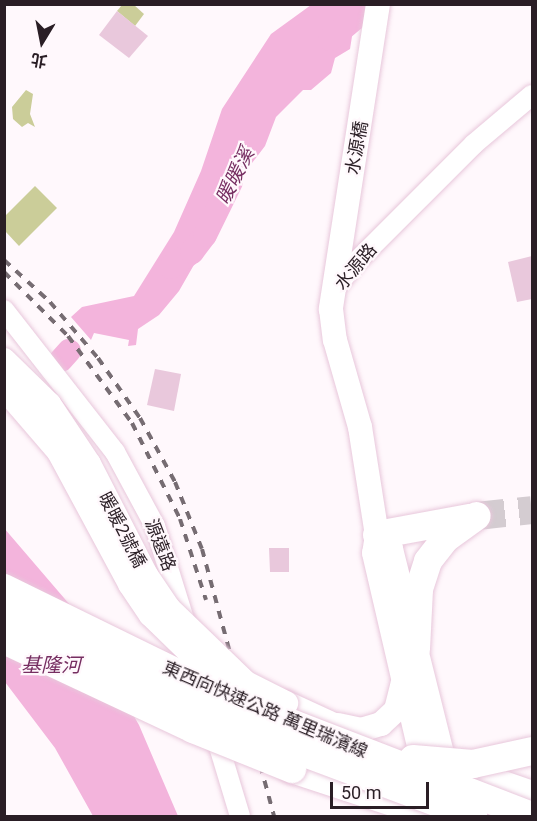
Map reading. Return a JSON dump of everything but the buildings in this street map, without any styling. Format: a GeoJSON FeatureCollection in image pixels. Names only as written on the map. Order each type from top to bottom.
{"type":"FeatureCollection","features":[{"type":"Feature","properties":{"kind":"highway"},"geometry":{"type":"LineString","coordinates":[[377,536],[477,516],[445,539],[428,561],[419,589],[416,649]]}},
{"type":"Feature","properties":{"kind":"highway","name":"東西向快速公路 萬里瑞濱線"},"geometry":{"type":"LineString","coordinates":[[4,588],[194,683],[277,712],[532,816]]}},
{"type":"Feature","properties":{"kind":"highway","name":"東西向快速公路 萬里瑞濱線"},"geometry":{"type":"LineString","coordinates":[[4,613],[144,683],[298,751],[473,816]]}},
{"type":"Feature","properties":{"kind":"highway"},"geometry":{"type":"LineString","coordinates":[[4,640],[193,729],[292,769],[441,816]]}},
{"type":"Feature","properties":{"kind":"highway"},"geometry":{"type":"LineString","coordinates":[[277,712],[438,763],[473,764],[532,751]]}},
{"type":"Feature","properties":{"kind":"highway"},"geometry":{"type":"LineString","coordinates":[[435,768],[480,777],[532,795]]}},
{"type":"Feature","properties":{"kind":"highway"},"geometry":{"type":"LineString","coordinates":[[435,768],[532,807]]}},
{"type":"Feature","properties":{"kind":"main road","name":"水源橋"},"geometry":{"type":"LineString","coordinates":[[333,291],[378,4]]}},
{"type":"Feature","properties":{"kind":"main road","name":"水源路"},"geometry":{"type":"LineString","coordinates":[[333,291],[335,340],[360,426],[377,536],[374,553],[403,676],[435,768]]}},
{"type":"Feature","properties":{"kind":"main road","name":"暖暖2號橋"},"geometry":{"type":"LineString","coordinates":[[4,360],[49,404],[77,447],[146,575],[169,609],[277,712]]}},
{"type":"Feature","properties":{"kind":"main road","name":"暖暖2號橋"},"geometry":{"type":"LineString","coordinates":[[4,388],[58,452],[151,615],[190,656],[231,689],[277,712]]}},
{"type":"Feature","properties":{"kind":"main road","name":"水源路"},"geometry":{"type":"LineString","coordinates":[[377,536],[391,549],[416,649],[441,816]]}},
{"type":"Feature","properties":{"kind":"main road"},"geometry":{"type":"LineString","coordinates":[[277,712],[361,730],[381,724],[402,699],[403,676]]}},
{"type":"Feature","properties":{"kind":"main road"},"geometry":{"type":"LineString","coordinates":[[277,712],[441,816]]}},
{"type":"Feature","properties":{"kind":"main road"},"geometry":{"type":"LineString","coordinates":[[330,723],[435,768]]}},
{"type":"Feature","properties":{"kind":"street","name":"水源路"},"geometry":{"type":"LineString","coordinates":[[333,291],[353,265],[474,144],[532,95]]}},
{"type":"Feature","properties":{"kind":"street","name":"源遠路"},"geometry":{"type":"LineString","coordinates":[[4,310],[115,452],[155,526],[240,816]]}},
{"type":"Feature","properties":{"kind":"green space"},"geometry":{"type":"Polygon","coordinates":[[[122,5],[134,5],[144,14],[135,26],[117,11],[122,5]]]}},
{"type":"Feature","properties":{"kind":"green space"},"geometry":{"type":"Polygon","coordinates":[[[26,90],[33,94],[30,114],[35,127],[28,123],[22,127],[13,119],[12,107],[26,90]]]}},
{"type":"Feature","properties":{"kind":"green space"},"geometry":{"type":"Polygon","coordinates":[[[35,186],[57,208],[19,246],[5,231],[5,216],[35,186]]]}},
{"type":"Feature","properties":{"kind":"water"},"geometry":{"type":"Polygon","coordinates":[[[311,5],[357,5],[350,49],[335,58],[331,73],[311,90],[303,90],[276,117],[265,146],[252,163],[247,160],[195,247],[195,263],[179,291],[159,315],[138,329],[136,345],[128,346],[129,340],[94,333],[91,340],[71,317],[82,307],[134,296],[174,232],[201,171],[222,109],[271,34],[311,5]]]}},
{"type":"Feature","properties":{"kind":"water","name":"基隆河"},"geometry":{"type":"Polygon","coordinates":[[[4,528],[70,605],[139,725],[178,816],[93,816],[55,748],[5,682],[4,528]]]}},
{"type":"Feature","properties":{"kind":"waterway","name":"暖暖溪"},"geometry":{"type":"LineString","coordinates":[[330,39],[372,4]]}},
{"type":"Feature","properties":{"kind":"waterway","name":"暖暖溪"},"geometry":{"type":"LineString","coordinates":[[171,267],[192,252],[205,235],[231,182]]}},
{"type":"Feature","properties":{"kind":"waterway","name":"暖暖溪"},"geometry":{"type":"LineString","coordinates":[[61,360],[69,351]]}},
{"type":"Feature","properties":{"kind":"tunnel"},"geometry":{"type":"LineString","coordinates":[[477,516],[532,510]]}},
{"type":"Feature","properties":{"kind":"railway"},"geometry":{"type":"LineString","coordinates":[[4,260],[50,302],[98,358],[140,418],[175,482],[202,549],[274,816]]}},
{"type":"Feature","properties":{"kind":"railway"},"geometry":{"type":"LineString","coordinates":[[4,272],[68,336],[132,423],[180,519],[206,600]]}}]}
